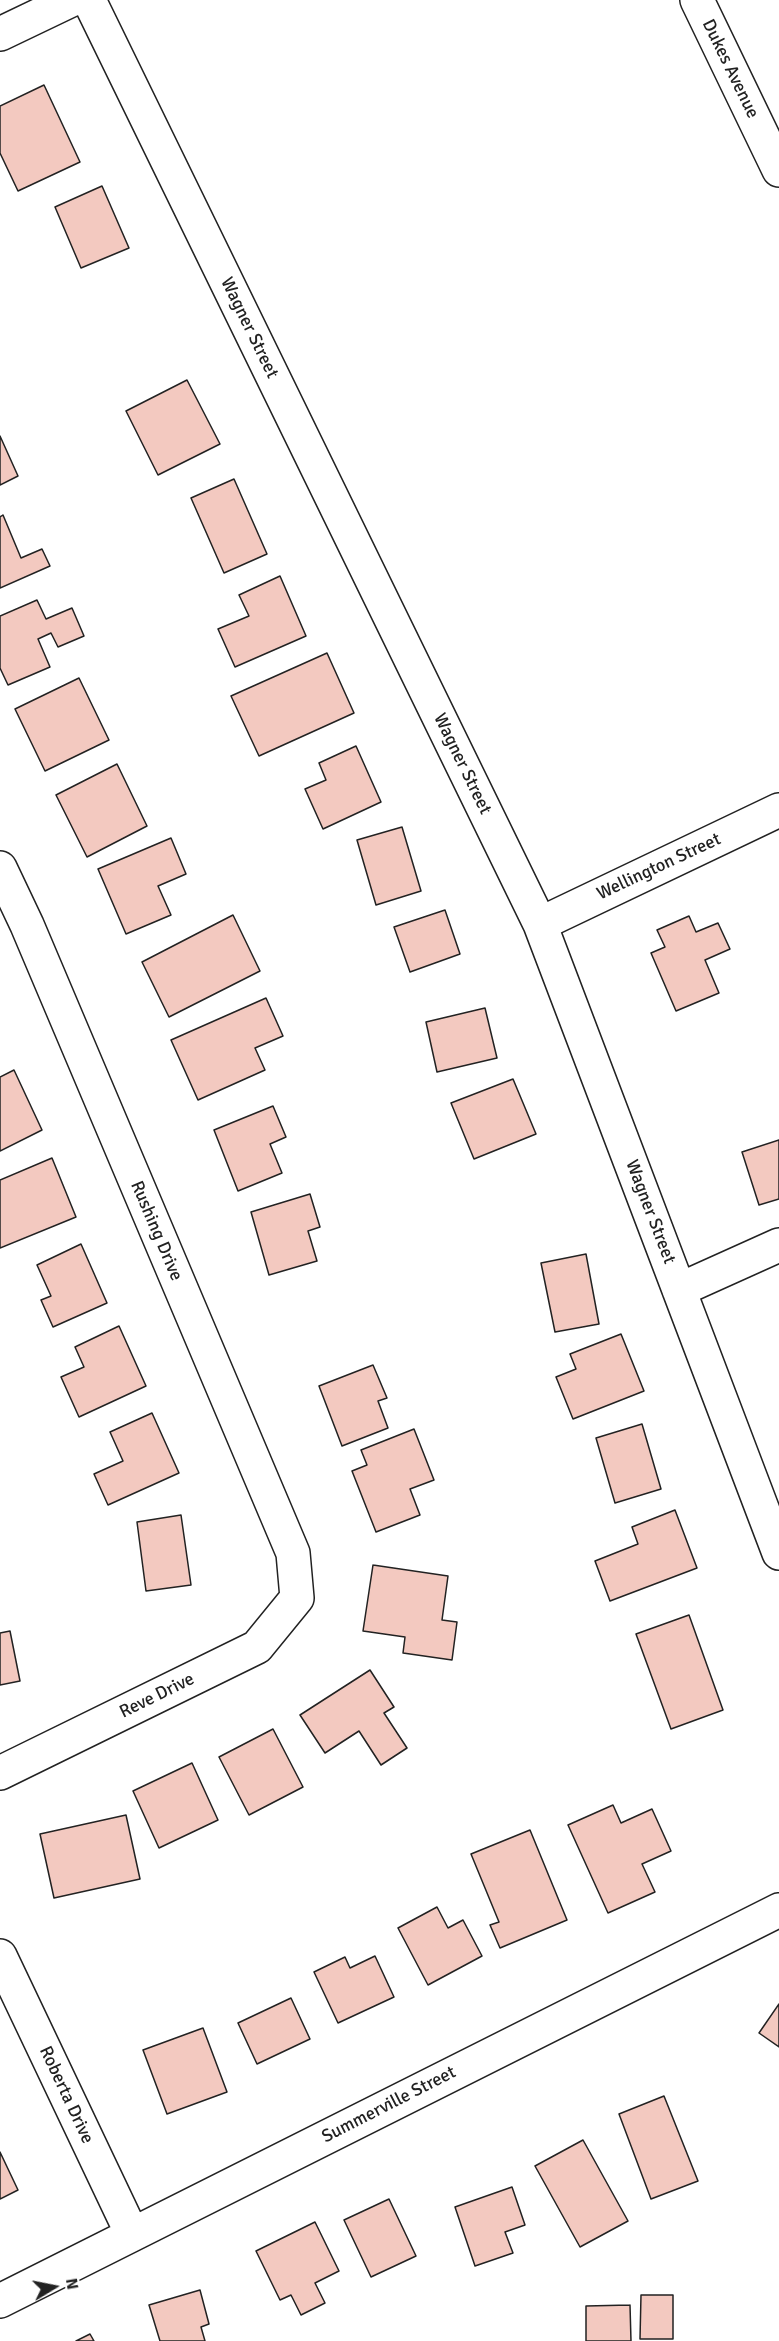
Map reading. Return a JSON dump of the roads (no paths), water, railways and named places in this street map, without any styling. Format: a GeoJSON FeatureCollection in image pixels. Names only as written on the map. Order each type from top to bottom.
{"type":"FeatureCollection","features":[{"type":"Feature","properties":{"kind":"street"},"geometry":{"type":"LineString","coordinates":[[0,34],[71,0]]}},
{"type":"Feature","properties":{"kind":"street","name":"Wagner Street"},"geometry":{"type":"LineString","coordinates":[[89,0],[540,924],[779,1553]]}},
{"type":"Feature","properties":{"kind":"street","name":"Dukes Avenue"},"geometry":{"type":"LineString","coordinates":[[697,0],[779,170]]}},
{"type":"Feature","properties":{"kind":"street","name":"Wellington Street"},"geometry":{"type":"LineString","coordinates":[[540,924],[779,810]]}},
{"type":"Feature","properties":{"kind":"street","name":"Rushing Drive"},"geometry":{"type":"LineString","coordinates":[[0,868],[27,926],[293,1553],[297,1598]]}},
{"type":"Feature","properties":{"kind":"street"},"geometry":{"type":"LineString","coordinates":[[679,1290],[779,1245]]}},
{"type":"Feature","properties":{"kind":"street","name":"Reve Drive"},"geometry":{"type":"LineString","coordinates":[[0,1773],[257,1647],[297,1598]]}},
{"type":"Feature","properties":{"kind":"street","name":"Summerville Street"},"geometry":{"type":"LineString","coordinates":[[0,2301],[779,1910]]}},
{"type":"Feature","properties":{"kind":"street","name":"Roberta Drive"},"geometry":{"type":"LineString","coordinates":[[0,1956],[132,2234]]}}]}
